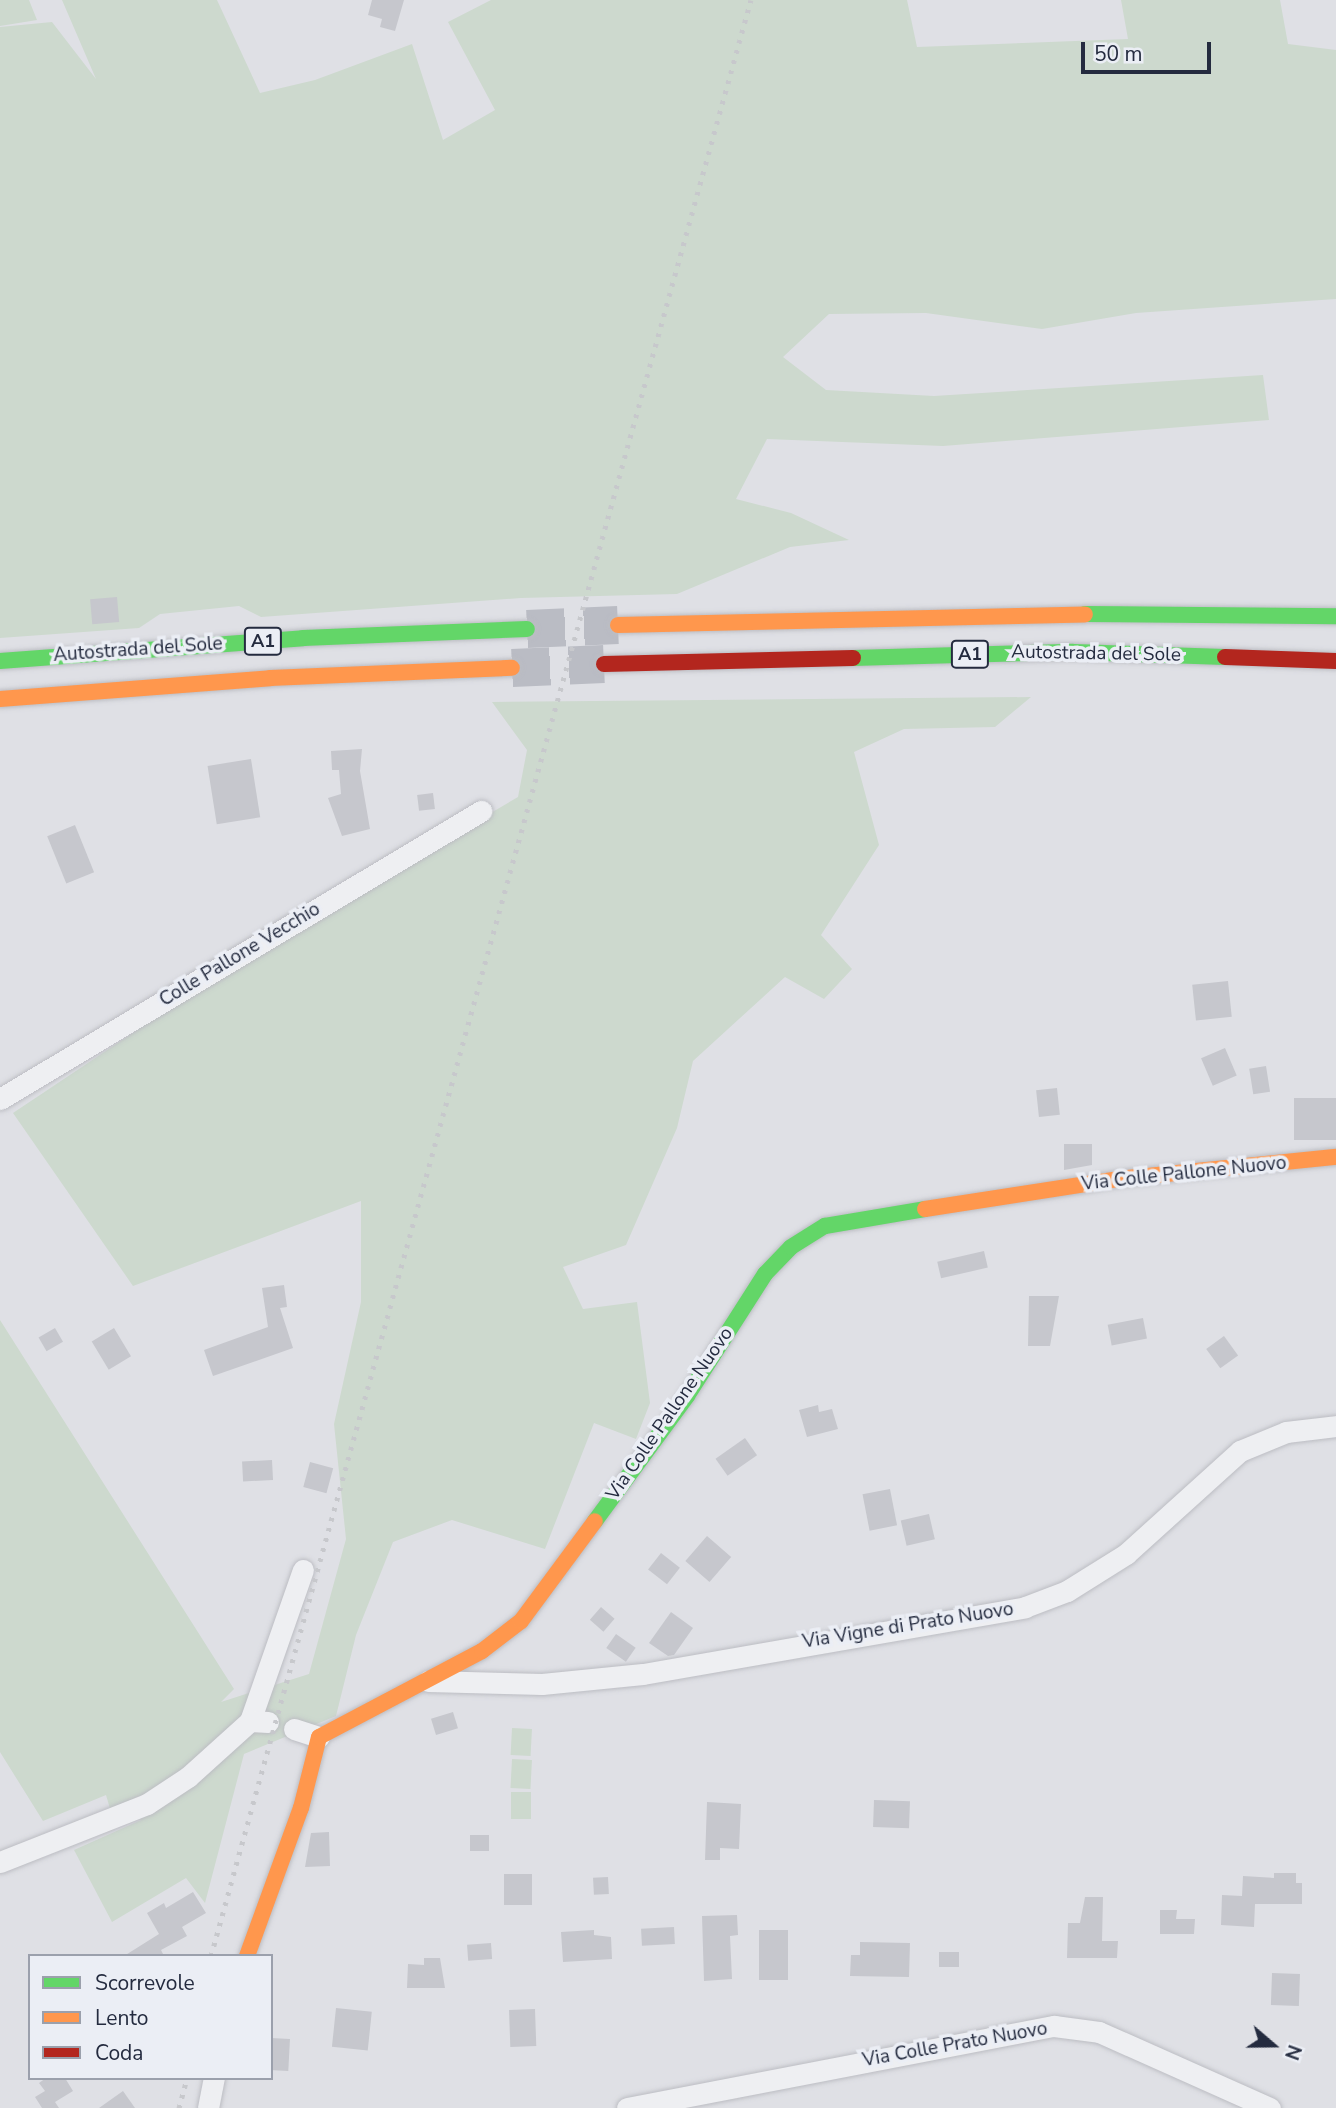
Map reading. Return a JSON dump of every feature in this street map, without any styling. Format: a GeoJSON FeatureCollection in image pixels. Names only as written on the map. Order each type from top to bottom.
{"type":"FeatureCollection","features":[{"type":"Feature","properties":{"kind":"main road","name":"Autostrada del Sole"},"geometry":{"type":"LineString","coordinates":[[618,625],[1060,614],[1336,616]]}},
{"type":"Feature","properties":{"kind":"main road","name":"Autostrada del Sole"},"geometry":{"type":"LineString","coordinates":[[0,661],[303,638],[527,629]]}},
{"type":"Feature","properties":{"kind":"main road","name":"Autostrada del Sole"},"geometry":{"type":"LineString","coordinates":[[604,664],[1073,652],[1336,661]]}},
{"type":"Feature","properties":{"kind":"main road","name":"Autostrada del Sole"},"geometry":{"type":"LineString","coordinates":[[0,699],[270,678],[512,668]]}},
{"type":"Feature","properties":{"kind":"main road","name":"Via Colle Pallone Nuovo"},"geometry":{"type":"LineString","coordinates":[[319,1737],[494,1643],[531,1609],[687,1396],[765,1274],[807,1236],[825,1226],[1118,1179],[1336,1157]]}},
{"type":"Feature","properties":{"kind":"main road"},"geometry":{"type":"LineString","coordinates":[[248,1954],[300,1808],[319,1737]]}},
{"type":"Feature","properties":{"kind":"street","name":"Colle Pallone Vecchio"},"geometry":{"type":"LineString","coordinates":[[0,1100],[481,811]]}},
{"type":"Feature","properties":{"kind":"street","name":"Via Vigne di Prato Nuovo"},"geometry":{"type":"LineString","coordinates":[[426,1681],[542,1684],[643,1674],[1025,1607],[1067,1591],[1126,1553],[1240,1451],[1286,1432],[1336,1426]]}},
{"type":"Feature","properties":{"kind":"street"},"geometry":{"type":"LineString","coordinates":[[0,1863],[147,1804],[187,1777],[259,1721],[303,1570]]}},
{"type":"Feature","properties":{"kind":"street"},"geometry":{"type":"LineString","coordinates":[[294,1729],[319,1737]]}},
{"type":"Feature","properties":{"kind":"street","name":"Via Colle Prato Nuovo"},"geometry":{"type":"LineString","coordinates":[[627,2108],[1054,2026],[1099,2032],[1270,2108]]}},
{"type":"Feature","properties":{"kind":"street"},"geometry":{"type":"LineString","coordinates":[[208,2108],[214,2080]]}},
{"type":"Feature","properties":{"kind":"shaded area"},"geometry":{"type":"Polygon","coordinates":[[[0,0],[29,0],[37,20],[0,26],[0,0]]]}},
{"type":"Feature","properties":{"kind":"shaded area"},"geometry":{"type":"Polygon","coordinates":[[[62,0],[217,0],[260,93],[315,80],[412,44],[443,140],[495,110],[448,22],[491,0],[907,0],[917,47],[1128,39],[1121,0],[1280,0],[1288,44],[1336,50],[1336,299],[1136,313],[1042,329],[926,313],[829,314],[783,357],[826,390],[934,396],[1263,375],[1269,420],[943,446],[767,439],[736,499],[791,513],[849,540],[790,547],[677,594],[521,598],[261,617],[239,606],[160,614],[139,628],[0,638],[0,27],[52,22],[96,79],[62,0]]]}},
{"type":"Feature","properties":{"kind":"shaded area"},"geometry":{"type":"Polygon","coordinates":[[[1031,697],[995,727],[904,729],[854,752],[879,845],[821,935],[852,969],[824,999],[785,977],[693,1061],[677,1128],[626,1245],[563,1267],[583,1309],[637,1302],[650,1403],[636,1439],[594,1423],[545,1549],[452,1520],[393,1542],[356,1635],[336,1716],[244,1754],[205,1903],[186,1878],[112,1922],[74,1850],[141,1820],[111,1812],[106,1795],[43,1821],[0,1752],[0,1320],[234,1689],[221,1702],[309,1674],[346,1539],[334,1424],[361,1302],[361,1201],[133,1286],[13,1113],[257,950],[518,797],[527,750],[492,702],[1031,697]]]}},
{"type":"Feature","properties":{"kind":"shaded area"},"geometry":{"type":"Polygon","coordinates":[[[512,1728],[532,1729],[531,1756],[511,1755],[512,1728]]]}},
{"type":"Feature","properties":{"kind":"shaded area"},"geometry":{"type":"Polygon","coordinates":[[[512,1759],[532,1760],[530,1789],[510,1788],[512,1759]]]}},
{"type":"Feature","properties":{"kind":"shaded area"},"geometry":{"type":"Polygon","coordinates":[[[511,1792],[531,1792],[531,1819],[511,1819],[511,1792]]]}},
{"type":"Feature","properties":{"kind":"building"},"geometry":{"type":"Polygon","coordinates":[[[372,0],[404,0],[395,31],[380,27],[382,19],[368,15],[372,0]]]}},
{"type":"Feature","properties":{"kind":"building"},"geometry":{"type":"Polygon","coordinates":[[[117,597],[119,622],[92,624],[90,599],[117,597]]]}},
{"type":"Feature","properties":{"kind":"building"},"geometry":{"type":"Polygon","coordinates":[[[362,749],[360,771],[370,829],[342,836],[328,798],[341,794],[339,770],[332,770],[331,751],[362,749]]]}},
{"type":"Feature","properties":{"kind":"building"},"geometry":{"type":"Polygon","coordinates":[[[251,759],[260,817],[217,824],[208,766],[251,759]]]}},
{"type":"Feature","properties":{"kind":"building"},"geometry":{"type":"Polygon","coordinates":[[[433,793],[435,809],[419,811],[417,795],[433,793]]]}},
{"type":"Feature","properties":{"kind":"building"},"geometry":{"type":"Polygon","coordinates":[[[75,825],[94,872],[66,884],[47,836],[75,825]]]}},
{"type":"Feature","properties":{"kind":"building"},"geometry":{"type":"Polygon","coordinates":[[[1228,981],[1232,1017],[1196,1021],[1192,985],[1228,981]]]}},
{"type":"Feature","properties":{"kind":"building"},"geometry":{"type":"Polygon","coordinates":[[[1225,1048],[1237,1076],[1213,1086],[1201,1058],[1225,1048]]]}},
{"type":"Feature","properties":{"kind":"building"},"geometry":{"type":"Polygon","coordinates":[[[1266,1066],[1270,1092],[1253,1094],[1249,1069],[1266,1066]]]}},
{"type":"Feature","properties":{"kind":"building"},"geometry":{"type":"Polygon","coordinates":[[[1057,1088],[1060,1115],[1039,1117],[1036,1090],[1057,1088]]]}},
{"type":"Feature","properties":{"kind":"building"},"geometry":{"type":"Polygon","coordinates":[[[1294,1098],[1336,1098],[1336,1140],[1294,1140],[1294,1098]]]}},
{"type":"Feature","properties":{"kind":"building"},"geometry":{"type":"Polygon","coordinates":[[[1064,1144],[1092,1144],[1092,1165],[1064,1170],[1064,1144]]]}},
{"type":"Feature","properties":{"kind":"building"},"geometry":{"type":"Polygon","coordinates":[[[984,1251],[988,1268],[941,1278],[937,1262],[984,1251]]]}},
{"type":"Feature","properties":{"kind":"building"},"geometry":{"type":"Polygon","coordinates":[[[284,1285],[287,1307],[280,1308],[293,1348],[213,1376],[204,1350],[268,1327],[262,1288],[284,1285]]]}},
{"type":"Feature","properties":{"kind":"building"},"geometry":{"type":"Polygon","coordinates":[[[1029,1296],[1059,1296],[1050,1346],[1028,1346],[1029,1296]]]}},
{"type":"Feature","properties":{"kind":"building"},"geometry":{"type":"Polygon","coordinates":[[[1143,1318],[1147,1339],[1112,1345],[1108,1325],[1143,1318]]]}},
{"type":"Feature","properties":{"kind":"building"},"geometry":{"type":"Polygon","coordinates":[[[55,1328],[63,1342],[47,1351],[39,1338],[55,1328]]]}},
{"type":"Feature","properties":{"kind":"building"},"geometry":{"type":"Polygon","coordinates":[[[114,1328],[131,1356],[109,1370],[92,1341],[114,1328]]]}},
{"type":"Feature","properties":{"kind":"building"},"geometry":{"type":"Polygon","coordinates":[[[1224,1336],[1238,1355],[1220,1368],[1206,1349],[1224,1336]]]}},
{"type":"Feature","properties":{"kind":"building"},"geometry":{"type":"Polygon","coordinates":[[[818,1405],[819,1412],[832,1409],[838,1429],[807,1437],[799,1410],[818,1405]]]}},
{"type":"Feature","properties":{"kind":"building"},"geometry":{"type":"Polygon","coordinates":[[[745,1438],[757,1455],[728,1476],[716,1459],[745,1438]]]}},
{"type":"Feature","properties":{"kind":"building"},"geometry":{"type":"Polygon","coordinates":[[[272,1460],[273,1480],[243,1482],[242,1462],[272,1460]]]}},
{"type":"Feature","properties":{"kind":"building"},"geometry":{"type":"Polygon","coordinates":[[[310,1462],[333,1468],[326,1493],[303,1487],[310,1462]]]}},
{"type":"Feature","properties":{"kind":"building"},"geometry":{"type":"Polygon","coordinates":[[[890,1489],[897,1525],[870,1531],[863,1494],[890,1489]]]}},
{"type":"Feature","properties":{"kind":"building"},"geometry":{"type":"Polygon","coordinates":[[[929,1514],[935,1539],[907,1546],[901,1521],[929,1514]]]}},
{"type":"Feature","properties":{"kind":"building"},"geometry":{"type":"Polygon","coordinates":[[[707,1536],[731,1557],[710,1582],[685,1561],[707,1536]]]}},
{"type":"Feature","properties":{"kind":"building"},"geometry":{"type":"Polygon","coordinates":[[[661,1553],[680,1568],[667,1584],[648,1570],[661,1553]]]}},
{"type":"Feature","properties":{"kind":"building"},"geometry":{"type":"Polygon","coordinates":[[[601,1607],[615,1619],[603,1632],[590,1620],[601,1607]]]}},
{"type":"Feature","properties":{"kind":"building"},"geometry":{"type":"Polygon","coordinates":[[[671,1612],[693,1628],[674,1655],[668,1656],[649,1643],[671,1612]]]}},
{"type":"Feature","properties":{"kind":"building"},"geometry":{"type":"Polygon","coordinates":[[[616,1634],[636,1648],[626,1662],[606,1648],[616,1634]]]}},
{"type":"Feature","properties":{"kind":"building"},"geometry":{"type":"Polygon","coordinates":[[[453,1712],[458,1728],[436,1735],[431,1719],[453,1712]]]}},
{"type":"Feature","properties":{"kind":"building"},"geometry":{"type":"Polygon","coordinates":[[[874,1800],[910,1801],[909,1828],[873,1827],[874,1800]]]}},
{"type":"Feature","properties":{"kind":"building"},"geometry":{"type":"Polygon","coordinates":[[[707,1802],[741,1804],[739,1849],[720,1848],[720,1860],[705,1860],[707,1802]]]}},
{"type":"Feature","properties":{"kind":"building"},"geometry":{"type":"Polygon","coordinates":[[[329,1832],[330,1866],[305,1867],[311,1833],[329,1832]]]}},
{"type":"Feature","properties":{"kind":"building"},"geometry":{"type":"Polygon","coordinates":[[[470,1835],[489,1835],[489,1851],[470,1851],[470,1835]]]}},
{"type":"Feature","properties":{"kind":"building"},"geometry":{"type":"Polygon","coordinates":[[[1274,1873],[1296,1873],[1296,1883],[1302,1883],[1302,1904],[1255,1904],[1254,1927],[1221,1925],[1222,1895],[1242,1896],[1243,1876],[1274,1878],[1274,1873]]]}},
{"type":"Feature","properties":{"kind":"building"},"geometry":{"type":"Polygon","coordinates":[[[504,1874],[532,1874],[532,1905],[504,1905],[504,1874]]]}},
{"type":"Feature","properties":{"kind":"building"},"geometry":{"type":"Polygon","coordinates":[[[608,1877],[609,1894],[594,1895],[593,1878],[608,1877]]]}},
{"type":"Feature","properties":{"kind":"building"},"geometry":{"type":"Polygon","coordinates":[[[193,1892],[206,1913],[182,1927],[187,1936],[161,1950],[163,1954],[127,1954],[159,1934],[147,1913],[164,1903],[166,1908],[193,1892]]]}},
{"type":"Feature","properties":{"kind":"building"},"geometry":{"type":"Polygon","coordinates":[[[1085,1897],[1103,1897],[1102,1941],[1118,1941],[1117,1958],[1067,1958],[1068,1923],[1080,1923],[1085,1897]]]}},
{"type":"Feature","properties":{"kind":"building"},"geometry":{"type":"Polygon","coordinates":[[[1160,1910],[1177,1910],[1176,1919],[1195,1919],[1194,1934],[1160,1934],[1160,1910]]]}},
{"type":"Feature","properties":{"kind":"building"},"geometry":{"type":"Polygon","coordinates":[[[737,1915],[738,1935],[730,1936],[732,1979],[704,1981],[702,1916],[737,1915]]]}},
{"type":"Feature","properties":{"kind":"building"},"geometry":{"type":"Polygon","coordinates":[[[674,1927],[675,1944],[642,1946],[641,1929],[674,1927]]]}},
{"type":"Feature","properties":{"kind":"building"},"geometry":{"type":"Polygon","coordinates":[[[594,1930],[594,1935],[611,1937],[612,1959],[563,1962],[561,1932],[594,1930]]]}},
{"type":"Feature","properties":{"kind":"building"},"geometry":{"type":"Polygon","coordinates":[[[759,1930],[788,1930],[788,1980],[759,1980],[759,1930]]]}},
{"type":"Feature","properties":{"kind":"building"},"geometry":{"type":"Polygon","coordinates":[[[860,1942],[910,1943],[909,1977],[850,1976],[851,1955],[860,1955],[860,1942]]]}},
{"type":"Feature","properties":{"kind":"building"},"geometry":{"type":"Polygon","coordinates":[[[491,1943],[492,1959],[468,1961],[467,1945],[491,1943]]]}},
{"type":"Feature","properties":{"kind":"building"},"geometry":{"type":"Polygon","coordinates":[[[939,1952],[959,1952],[959,1967],[939,1967],[939,1952]]]}},
{"type":"Feature","properties":{"kind":"building"},"geometry":{"type":"Polygon","coordinates":[[[424,1958],[440,1958],[445,1988],[407,1988],[408,1964],[424,1965],[424,1958]]]}},
{"type":"Feature","properties":{"kind":"building"},"geometry":{"type":"Polygon","coordinates":[[[1272,1973],[1300,1974],[1299,2006],[1271,2005],[1272,1973]]]}},
{"type":"Feature","properties":{"kind":"building"},"geometry":{"type":"Polygon","coordinates":[[[336,2008],[372,2012],[368,2051],[332,2047],[336,2008]]]}},
{"type":"Feature","properties":{"kind":"building"},"geometry":{"type":"Polygon","coordinates":[[[535,2009],[536,2046],[510,2047],[509,2010],[535,2009]]]}},
{"type":"Feature","properties":{"kind":"building"},"geometry":{"type":"Polygon","coordinates":[[[273,2038],[290,2039],[288,2071],[273,2070],[273,2038]]]}},
{"type":"Feature","properties":{"kind":"building"},"geometry":{"type":"Polygon","coordinates":[[[43,2080],[66,2080],[73,2091],[55,2102],[59,2108],[42,2108],[35,2097],[45,2091],[39,2083],[43,2080]]]}},
{"type":"Feature","properties":{"kind":"building"},"geometry":{"type":"Polygon","coordinates":[[[123,2091],[135,2108],[99,2108],[123,2091]]]}},
{"type":"Feature","properties":{"kind":"tunnel"},"geometry":{"type":"LineString","coordinates":[[527,629],[618,625]]}},
{"type":"Feature","properties":{"kind":"tunnel"},"geometry":{"type":"LineString","coordinates":[[512,668],[604,664]]}},
{"type":"Feature","properties":{"kind":"railway"},"geometry":{"type":"LineString","coordinates":[[212,1954],[751,0]]}},
{"type":"Feature","properties":{"kind":"railway"},"geometry":{"type":"LineString","coordinates":[[179,2108],[186,2080]]}},
{"type":"Feature","properties":{"kind":"traffic: fast"},"geometry":{"type":"LineString","coordinates":[[1085,614],[1336,616]]}},
{"type":"Feature","properties":{"kind":"traffic: fast"},"geometry":{"type":"LineString","coordinates":[[0,661],[303,638],[527,629]]}},
{"type":"Feature","properties":{"kind":"traffic: fast"},"geometry":{"type":"LineString","coordinates":[[853,658],[1073,652],[1225,657]]}},
{"type":"Feature","properties":{"kind":"traffic: fast"},"geometry":{"type":"LineString","coordinates":[[595,1521],[687,1396],[765,1274],[791,1247],[825,1226],[925,1209]]}},
{"type":"Feature","properties":{"kind":"traffic: slow"},"geometry":{"type":"LineString","coordinates":[[618,625],[1085,614]]}},
{"type":"Feature","properties":{"kind":"traffic: slow"},"geometry":{"type":"LineString","coordinates":[[0,699],[270,678],[512,668]]}},
{"type":"Feature","properties":{"kind":"traffic: slow"},"geometry":{"type":"LineString","coordinates":[[925,1209],[1118,1179],[1336,1157]]}},
{"type":"Feature","properties":{"kind":"traffic: slow"},"geometry":{"type":"LineString","coordinates":[[248,1954],[301,1808],[319,1737],[482,1651],[521,1621],[595,1521]]}},
{"type":"Feature","properties":{"kind":"traffic: jam"},"geometry":{"type":"LineString","coordinates":[[1225,657],[1336,661]]}},
{"type":"Feature","properties":{"kind":"traffic: jam"},"geometry":{"type":"LineString","coordinates":[[604,664],[853,658]]}}]}
